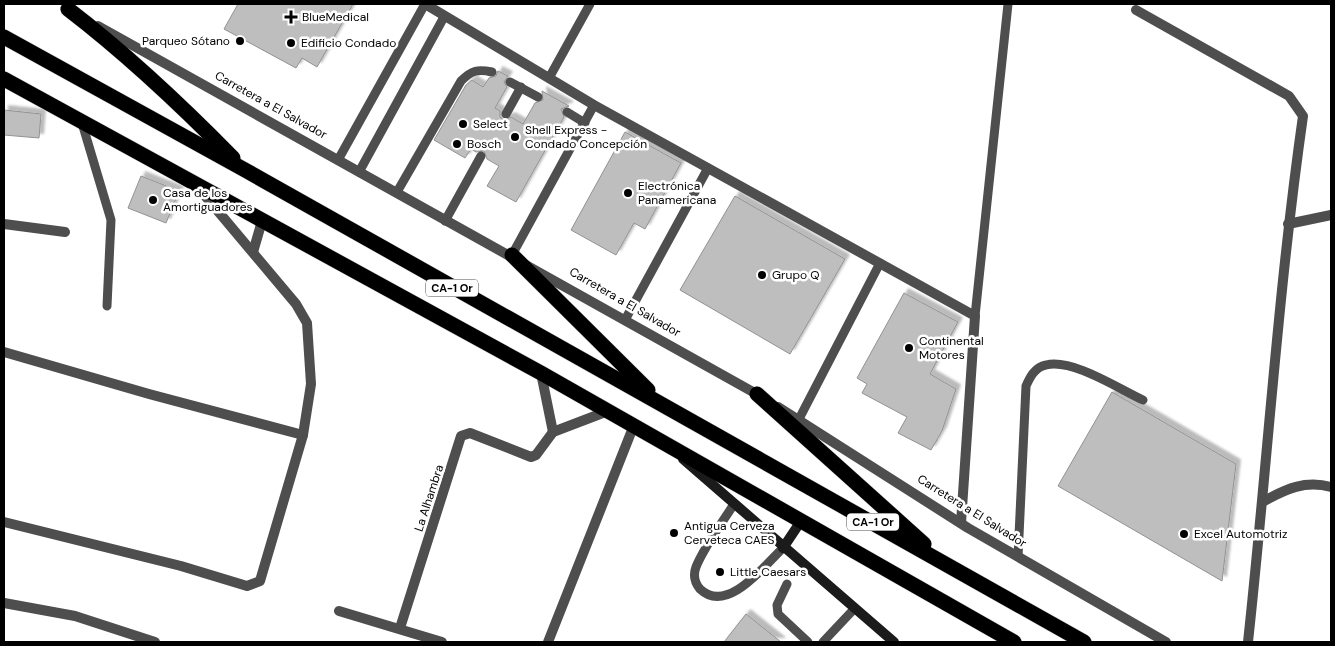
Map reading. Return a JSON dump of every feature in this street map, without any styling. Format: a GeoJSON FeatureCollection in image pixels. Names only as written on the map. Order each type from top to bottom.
{"type":"FeatureCollection","features":[{"type":"Feature","properties":{"kind":"highway"},"geometry":{"type":"LineString","coordinates":[[64,6],[170,94],[245,170]]}},
{"type":"Feature","properties":{"kind":"highway","name":"CA-1 Or"},"geometry":{"type":"LineString","coordinates":[[4,37],[245,170],[443,283],[662,403],[1084,642]]}},
{"type":"Feature","properties":{"kind":"highway","name":"CA-1 Or"},"geometry":{"type":"LineString","coordinates":[[4,79],[608,410],[1014,642]]}},
{"type":"Feature","properties":{"kind":"highway"},"geometry":{"type":"LineString","coordinates":[[512,255],[662,403]]}},
{"type":"Feature","properties":{"kind":"highway"},"geometry":{"type":"LineString","coordinates":[[757,394],[941,560]]}},
{"type":"Feature","properties":{"kind":"street"},"geometry":{"type":"LineString","coordinates":[[425,4],[594,105],[975,316],[961,523]]}},
{"type":"Feature","properties":{"kind":"street","name":"Carretera a El Salvador"},"geometry":{"type":"LineString","coordinates":[[64,6],[397,192],[445,221],[512,255],[757,394],[798,418],[961,523],[1166,642]]}},
{"type":"Feature","properties":{"kind":"street"},"geometry":{"type":"LineString","coordinates":[[1136,10],[1289,96],[1303,116],[1288,224],[1264,502],[1248,642]]}},
{"type":"Feature","properties":{"kind":"street"},"geometry":{"type":"LineString","coordinates":[[4,522],[181,566],[248,586],[260,581],[302,435],[311,384],[307,323],[296,304],[194,183]]}},
{"type":"Feature","properties":{"kind":"street"},"geometry":{"type":"LineString","coordinates":[[1288,224],[1331,215]]}},
{"type":"Feature","properties":{"kind":"street"},"geometry":{"type":"LineString","coordinates":[[253,252],[256,234],[262,221]]}},
{"type":"Feature","properties":{"kind":"street"},"geometry":{"type":"LineString","coordinates":[[4,224],[65,232]]}},
{"type":"Feature","properties":{"kind":"street"},"geometry":{"type":"LineString","coordinates":[[4,352],[302,435]]}},
{"type":"Feature","properties":{"kind":"street"},"geometry":{"type":"LineString","coordinates":[[541,373],[553,432],[608,410]]}},
{"type":"Feature","properties":{"kind":"street"},"geometry":{"type":"LineString","coordinates":[[548,642],[634,425]]}},
{"type":"Feature","properties":{"kind":"street","name":"La Alhambra"},"geometry":{"type":"LineString","coordinates":[[400,628],[462,436],[470,433],[531,457],[536,455],[553,432]]}},
{"type":"Feature","properties":{"kind":"street"},"geometry":{"type":"LineString","coordinates":[[662,441],[783,548],[894,642]]}},
{"type":"Feature","properties":{"kind":"street"},"geometry":{"type":"LineString","coordinates":[[1264,502],[1302,484],[1318,483],[1331,487]]}},
{"type":"Feature","properties":{"kind":"street"},"geometry":{"type":"LineString","coordinates":[[783,548],[801,520]]}},
{"type":"Feature","properties":{"kind":"street"},"geometry":{"type":"LineString","coordinates":[[5,605],[75,616],[155,642]]}},
{"type":"Feature","properties":{"kind":"street"},"geometry":{"type":"LineString","coordinates":[[340,611],[442,642]]}},
{"type":"Feature","properties":{"kind":"lane"},"geometry":{"type":"LineString","coordinates":[[338,160],[425,4]]}},
{"type":"Feature","properties":{"kind":"lane"},"geometry":{"type":"LineString","coordinates":[[548,78],[590,4]]}},
{"type":"Feature","properties":{"kind":"lane"},"geometry":{"type":"LineString","coordinates":[[975,316],[1008,4]]}},
{"type":"Feature","properties":{"kind":"lane"},"geometry":{"type":"LineString","coordinates":[[359,172],[444,17]]}},
{"type":"Feature","properties":{"kind":"lane"},"geometry":{"type":"LineString","coordinates":[[397,192],[461,81],[472,71],[479,69],[492,72]]}},
{"type":"Feature","properties":{"kind":"lane"},"geometry":{"type":"LineString","coordinates":[[510,82],[538,97]]}},
{"type":"Feature","properties":{"kind":"lane"},"geometry":{"type":"LineString","coordinates":[[506,114],[521,87]]}},
{"type":"Feature","properties":{"kind":"lane"},"geometry":{"type":"LineString","coordinates":[[512,255],[594,105]]}},
{"type":"Feature","properties":{"kind":"lane"},"geometry":{"type":"LineString","coordinates":[[566,112],[585,123]]}},
{"type":"Feature","properties":{"kind":"lane"},"geometry":{"type":"LineString","coordinates":[[82,123],[111,220],[107,306]]}},
{"type":"Feature","properties":{"kind":"lane"},"geometry":{"type":"LineString","coordinates":[[445,221],[481,156]]}},
{"type":"Feature","properties":{"kind":"lane"},"geometry":{"type":"LineString","coordinates":[[625,320],[708,168]]}},
{"type":"Feature","properties":{"kind":"lane"},"geometry":{"type":"LineString","coordinates":[[798,418],[880,263]]}},
{"type":"Feature","properties":{"kind":"lane"},"geometry":{"type":"LineString","coordinates":[[1018,557],[1026,386],[1032,373],[1045,365],[1067,364],[1142,400]]}},
{"type":"Feature","properties":{"kind":"lane"},"geometry":{"type":"LineString","coordinates":[[734,504],[695,568],[697,585],[703,591],[718,598],[731,595],[783,548]]}},
{"type":"Feature","properties":{"kind":"lane"},"geometry":{"type":"LineString","coordinates":[[787,584],[777,605],[778,614],[808,642]]}},
{"type":"Feature","properties":{"kind":"lane"},"geometry":{"type":"LineString","coordinates":[[823,642],[855,608]]}},
{"type":"Feature","properties":{"kind":"building","name":"Edificio Condado"},"geometry":{"type":"Polygon","coordinates":[[[238,4],[353,4],[317,67],[302,58],[296,68],[224,29],[238,4]]]}},
{"type":"Feature","properties":{"kind":"building","name":"Shell Express - Condado Concepción"},"geometry":{"type":"Polygon","coordinates":[[[498,71],[508,76],[504,82],[507,87],[495,108],[500,111],[500,117],[503,120],[511,117],[523,124],[535,103],[543,100],[542,91],[569,106],[561,109],[564,117],[516,202],[487,186],[499,166],[487,159],[484,151],[476,152],[471,149],[465,158],[434,140],[466,85],[472,80],[483,87],[489,78],[496,76],[498,71]]]}},
{"type":"Feature","properties":{"kind":"building"},"geometry":{"type":"Polygon","coordinates":[[[4,110],[41,114],[39,138],[4,135],[4,110]]]}},
{"type":"Feature","properties":{"kind":"building","name":"Electrónica Panamericana"},"geometry":{"type":"Polygon","coordinates":[[[625,132],[681,163],[645,229],[634,223],[616,255],[571,230],[625,132]]]}},
{"type":"Feature","properties":{"kind":"building","name":"Casa de los Amortiguadores"},"geometry":{"type":"Polygon","coordinates":[[[141,176],[179,191],[166,223],[128,208],[141,176]]]}},
{"type":"Feature","properties":{"kind":"building","name":"Grupo Q"},"geometry":{"type":"Polygon","coordinates":[[[735,196],[845,259],[790,354],[680,290],[735,196]]]}},
{"type":"Feature","properties":{"kind":"building","name":"Continental Motores"},"geometry":{"type":"Polygon","coordinates":[[[904,293],[958,322],[930,374],[956,389],[942,431],[931,450],[898,433],[907,417],[862,393],[867,384],[857,378],[904,293]]]}},
{"type":"Feature","properties":{"kind":"building","name":"Excel Automotriz"},"geometry":{"type":"Polygon","coordinates":[[[1112,392],[1236,464],[1222,581],[1058,486],[1112,392]]]}},
{"type":"Feature","properties":{"kind":"building"},"geometry":{"type":"Polygon","coordinates":[[[746,614],[781,642],[724,642],[746,614]]]}},
{"type":"Feature","properties":{"kind":"place","name":"BlueMedical"},"geometry":{"type":"Point","coordinates":[291,17]}},
{"type":"Feature","properties":{"kind":"place","name":"Parqueo Sótano"},"geometry":{"type":"Point","coordinates":[240,41]}},
{"type":"Feature","properties":{"kind":"place","name":"Edificio Condado"},"geometry":{"type":"Point","coordinates":[291,43]}},
{"type":"Feature","properties":{"kind":"place","name":"Select"},"geometry":{"type":"Point","coordinates":[463,124]}},
{"type":"Feature","properties":{"kind":"place","name":"Shell Express - Condado Concepción"},"geometry":{"type":"Point","coordinates":[515,137]}},
{"type":"Feature","properties":{"kind":"place","name":"Bosch"},"geometry":{"type":"Point","coordinates":[457,144]}},
{"type":"Feature","properties":{"kind":"place","name":"Electrónica Panamericana"},"geometry":{"type":"Point","coordinates":[628,193]}},
{"type":"Feature","properties":{"kind":"place","name":"Casa de los Amortiguadores"},"geometry":{"type":"Point","coordinates":[153,200]}},
{"type":"Feature","properties":{"kind":"place","name":"Grupo Q"},"geometry":{"type":"Point","coordinates":[762,275]}},
{"type":"Feature","properties":{"kind":"place","name":"Continental Motores"},"geometry":{"type":"Point","coordinates":[909,348]}},
{"type":"Feature","properties":{"kind":"place","name":"Antigua Cerveza Cerveteca CAES"},"geometry":{"type":"Point","coordinates":[674,533]}},
{"type":"Feature","properties":{"kind":"place","name":"Excel Automotriz"},"geometry":{"type":"Point","coordinates":[1184,534]}},
{"type":"Feature","properties":{"kind":"place","name":"Little Caesars"},"geometry":{"type":"Point","coordinates":[720,572]}}]}
